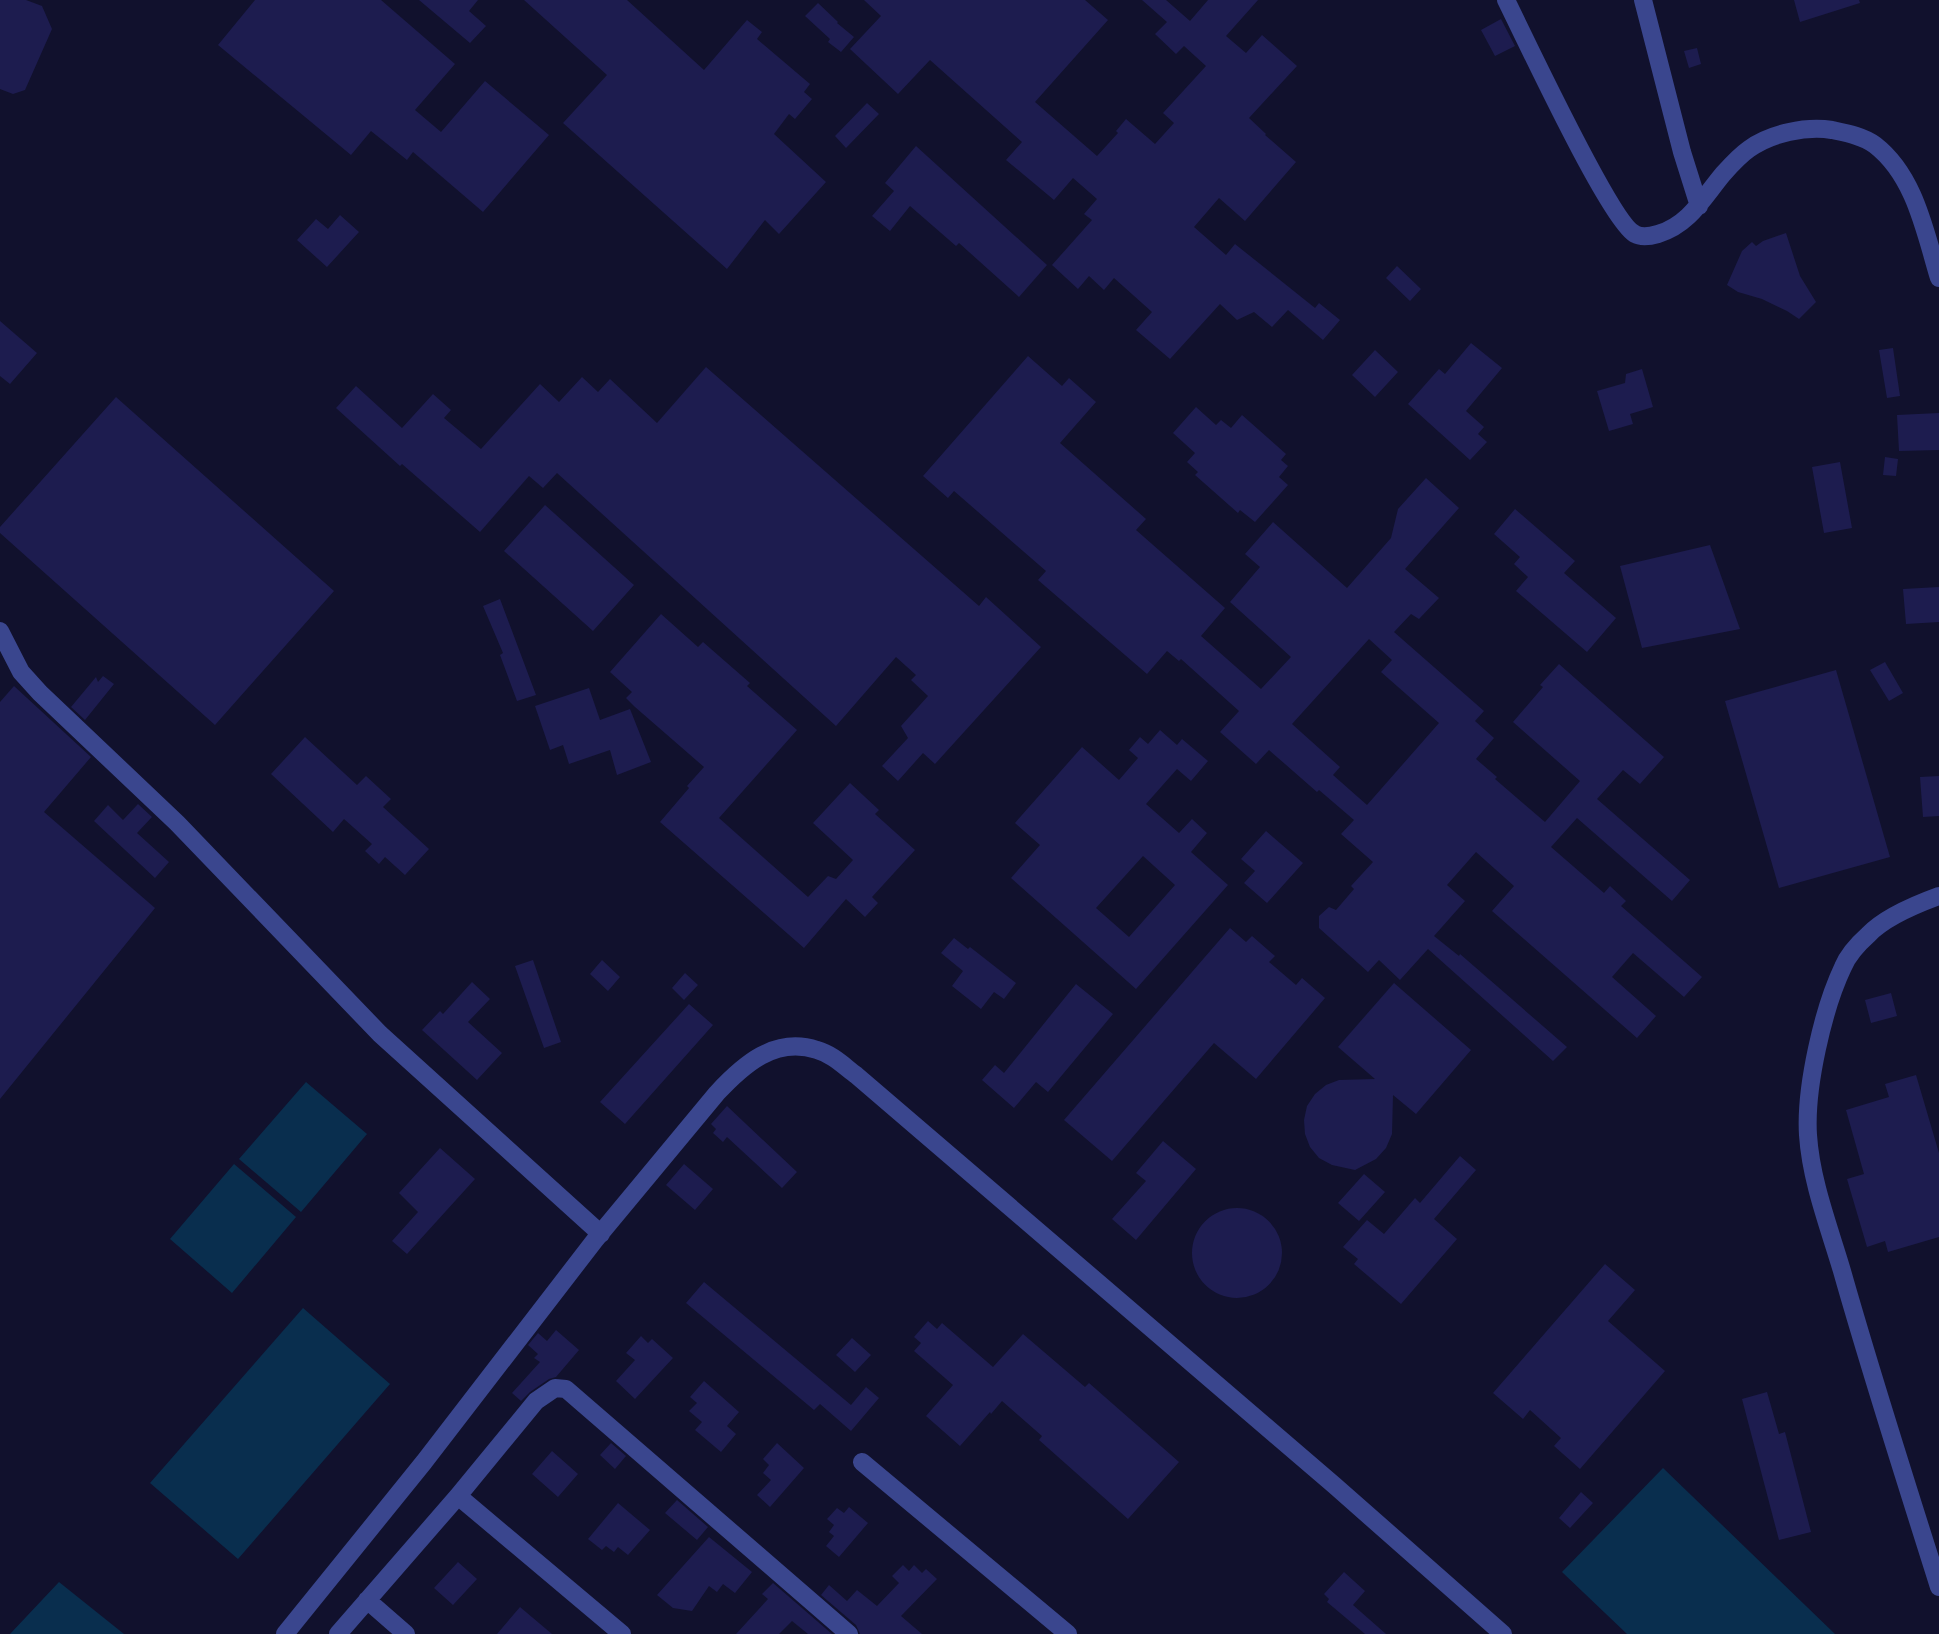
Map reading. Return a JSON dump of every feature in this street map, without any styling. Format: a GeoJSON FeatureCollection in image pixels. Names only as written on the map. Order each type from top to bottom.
{"type":"FeatureCollection","features":[{"type":"Feature","properties":{"kind":"street"},"geometry":{"type":"LineString","coordinates":[[1506,0],[1585,156],[1615,211],[1628,229],[1639,236],[1657,235],[1673,229],[1699,206],[1723,174],[1751,147],[1775,136],[1800,130],[1825,129],[1850,133],[1873,144],[1892,162],[1912,193],[1939,278]]}},
{"type":"Feature","properties":{"kind":"street"},"geometry":{"type":"LineString","coordinates":[[1643,0],[1682,152],[1699,206]]}},
{"type":"Feature","properties":{"kind":"street"},"geometry":{"type":"LineString","coordinates":[[0,631],[21,672],[40,693],[177,823],[364,1018],[601,1234]]}},
{"type":"Feature","properties":{"kind":"street"},"geometry":{"type":"LineString","coordinates":[[1939,896],[1904,911],[1869,933],[1843,965],[1825,1018],[1815,1061],[1809,1101],[1808,1134],[1812,1168],[1855,1317],[1939,1587]]}},
{"type":"Feature","properties":{"kind":"street"},"geometry":{"type":"LineString","coordinates":[[285,1634],[424,1462],[601,1234],[717,1093],[739,1070],[762,1054],[780,1047],[800,1046],[818,1050],[835,1059],[856,1075],[1307,1462],[1503,1634]]}},
{"type":"Feature","properties":{"kind":"street"},"geometry":{"type":"LineString","coordinates":[[339,1634],[536,1401],[555,1388],[566,1389],[849,1634]]}},
{"type":"Feature","properties":{"kind":"street"},"geometry":{"type":"LineString","coordinates":[[862,1462],[1068,1634]]}},
{"type":"Feature","properties":{"kind":"street"},"geometry":{"type":"LineString","coordinates":[[458,1496],[622,1634]]}},
{"type":"Feature","properties":{"kind":"street"},"geometry":{"type":"LineString","coordinates":[[367,1600],[406,1634]]}},
{"type":"Feature","properties":{"kind":"water"},"geometry":{"type":"Polygon","coordinates":[[[306,1082],[367,1134],[301,1212],[239,1159],[306,1082]]]}},
{"type":"Feature","properties":{"kind":"water"},"geometry":{"type":"Polygon","coordinates":[[[234,1164],[296,1217],[232,1293],[170,1239],[234,1164]]]}},
{"type":"Feature","properties":{"kind":"water"},"geometry":{"type":"Polygon","coordinates":[[[303,1308],[390,1384],[238,1559],[150,1483],[303,1308]]]}},
{"type":"Feature","properties":{"kind":"water"},"geometry":{"type":"Polygon","coordinates":[[[1663,1468],[1835,1634],[1627,1634],[1562,1572],[1663,1468]]]}},
{"type":"Feature","properties":{"kind":"water"},"geometry":{"type":"Polygon","coordinates":[[[59,1582],[124,1634],[10,1634],[59,1582]]]}},
{"type":"Feature","properties":{"kind":"building"},"geometry":{"type":"Polygon","coordinates":[[[0,0],[26,0],[42,6],[52,29],[25,90],[13,94],[0,89],[0,0]]]}},
{"type":"Feature","properties":{"kind":"building"},"geometry":{"type":"Polygon","coordinates":[[[255,0],[381,0],[455,64],[415,110],[441,132],[485,81],[549,135],[483,212],[413,152],[407,160],[371,131],[351,155],[218,45],[255,0]]]}},
{"type":"Feature","properties":{"kind":"building"},"geometry":{"type":"Polygon","coordinates":[[[419,0],[478,0],[469,11],[486,26],[470,43],[419,0]]]}},
{"type":"Feature","properties":{"kind":"building"},"geometry":{"type":"Polygon","coordinates":[[[524,0],[627,0],[704,70],[747,20],[762,32],[757,39],[810,84],[804,92],[812,99],[795,119],[789,114],[774,134],[826,182],[779,234],[765,220],[727,269],[563,123],[607,75],[524,0]]]}},
{"type":"Feature","properties":{"kind":"building"},"geometry":{"type":"Polygon","coordinates":[[[864,0],[1085,0],[1108,20],[1035,102],[1097,156],[1118,133],[1116,131],[1126,119],[1155,144],[1174,123],[1163,113],[1206,66],[1184,46],[1176,54],[1155,34],[1167,22],[1142,0],[1166,0],[1190,21],[1208,0],[1258,0],[1226,36],[1246,53],[1262,35],[1297,66],[1249,118],[1296,162],[1245,221],[1219,198],[1194,227],[1226,255],[1235,244],[1315,308],[1319,303],[1340,320],[1323,340],[1288,310],[1272,327],[1254,312],[1237,320],[1220,304],[1170,359],[1136,330],[1152,312],[1114,278],[1104,290],[1089,276],[1078,289],[1052,265],[1092,220],[1084,214],[1097,199],[1073,178],[1054,200],[1006,160],[1022,142],[930,60],[898,94],[850,49],[881,16],[864,0]]]}},
{"type":"Feature","properties":{"kind":"building"},"geometry":{"type":"Polygon","coordinates":[[[1794,0],[1859,0],[1860,3],[1800,22],[1794,0]]]}},
{"type":"Feature","properties":{"kind":"building"},"geometry":{"type":"Polygon","coordinates":[[[818,3],[854,37],[841,52],[828,42],[830,39],[805,16],[818,3]]]}},
{"type":"Feature","properties":{"kind":"building"},"geometry":{"type":"Polygon","coordinates":[[[1501,19],[1515,46],[1495,56],[1481,30],[1501,19]]]}},
{"type":"Feature","properties":{"kind":"building"},"geometry":{"type":"Polygon","coordinates":[[[1697,48],[1701,64],[1689,68],[1684,51],[1697,48]]]}},
{"type":"Feature","properties":{"kind":"building"},"geometry":{"type":"Polygon","coordinates":[[[867,103],[879,114],[846,148],[835,136],[867,103]]]}},
{"type":"Feature","properties":{"kind":"building"},"geometry":{"type":"Polygon","coordinates":[[[916,146],[1047,265],[1019,297],[959,243],[956,246],[910,206],[890,231],[872,216],[894,191],[885,183],[916,146]]]}},
{"type":"Feature","properties":{"kind":"building"},"geometry":{"type":"Polygon","coordinates":[[[340,215],[359,232],[327,267],[297,240],[316,219],[328,229],[340,215]]]}},
{"type":"Feature","properties":{"kind":"building"},"geometry":{"type":"Polygon","coordinates":[[[1786,233],[1800,276],[1816,302],[1799,319],[1762,299],[1738,292],[1727,285],[1742,251],[1752,242],[1756,246],[1763,241],[1786,233]]]}},
{"type":"Feature","properties":{"kind":"building"},"geometry":{"type":"Polygon","coordinates":[[[1397,266],[1421,289],[1410,301],[1386,278],[1397,266]]]}},
{"type":"Feature","properties":{"kind":"building"},"geometry":{"type":"Polygon","coordinates":[[[0,321],[37,353],[10,384],[0,376],[0,321]]]}},
{"type":"Feature","properties":{"kind":"building"},"geometry":{"type":"Polygon","coordinates":[[[1471,343],[1502,368],[1466,411],[1484,427],[1478,434],[1487,442],[1470,460],[1408,404],[1439,369],[1445,374],[1471,343]]]}},
{"type":"Feature","properties":{"kind":"building"},"geometry":{"type":"Polygon","coordinates":[[[1893,348],[1900,396],[1887,398],[1879,350],[1893,348]]]}},
{"type":"Feature","properties":{"kind":"building"},"geometry":{"type":"Polygon","coordinates":[[[1375,350],[1398,372],[1375,397],[1352,375],[1375,350]]]}},
{"type":"Feature","properties":{"kind":"building"},"geometry":{"type":"Polygon","coordinates":[[[1028,356],[1062,386],[1069,378],[1096,402],[1060,443],[1146,519],[1136,530],[1225,608],[1201,636],[1261,689],[1291,657],[1230,602],[1260,567],[1245,554],[1273,522],[1347,588],[1391,538],[1398,509],[1426,478],[1459,508],[1405,569],[1439,598],[1419,619],[1411,614],[1394,632],[1484,711],[1475,721],[1494,738],[1476,759],[1497,777],[1495,779],[1545,822],[1580,781],[1513,722],[1543,687],[1540,685],[1559,664],[1664,757],[1640,784],[1623,770],[1597,799],[1690,880],[1672,901],[1577,818],[1551,847],[1604,893],[1610,886],[1626,901],[1621,906],[1702,977],[1684,997],[1633,953],[1612,977],[1656,1016],[1637,1038],[1492,911],[1514,886],[1476,852],[1447,885],[1465,901],[1434,936],[1459,956],[1460,954],[1567,1047],[1553,1061],[1428,949],[1400,980],[1379,960],[1368,972],[1319,928],[1319,916],[1329,907],[1336,910],[1354,889],[1351,886],[1373,862],[1341,834],[1354,820],[1319,790],[1317,792],[1269,750],[1256,764],[1220,732],[1239,711],[1181,659],[1179,661],[1167,651],[1147,674],[1038,580],[1046,571],[954,491],[948,498],[923,476],[1028,356]],[[1369,639],[1292,724],[1340,767],[1333,775],[1367,805],[1439,723],[1381,672],[1392,660],[1369,639]]]}},
{"type":"Feature","properties":{"kind":"building"},"geometry":{"type":"Polygon","coordinates":[[[706,367],[979,606],[986,597],[1041,647],[935,764],[923,753],[898,781],[882,766],[908,738],[901,726],[928,696],[911,680],[916,675],[896,657],[836,726],[557,473],[543,488],[529,476],[480,532],[402,464],[400,466],[336,408],[356,386],[402,428],[433,394],[451,410],[444,418],[481,449],[540,384],[559,402],[582,377],[598,392],[610,379],[657,423],[706,367]]]}},
{"type":"Feature","properties":{"kind":"building"},"geometry":{"type":"Polygon","coordinates":[[[1642,369],[1653,407],[1630,414],[1633,424],[1609,431],[1597,391],[1625,383],[1626,374],[1642,369]]]}},
{"type":"Feature","properties":{"kind":"building"},"geometry":{"type":"Polygon","coordinates":[[[116,397],[334,591],[215,725],[0,533],[0,527],[116,397]]]}},
{"type":"Feature","properties":{"kind":"building"},"geometry":{"type":"Polygon","coordinates":[[[1196,407],[1216,425],[1221,420],[1231,428],[1242,415],[1286,454],[1281,460],[1288,466],[1279,477],[1288,485],[1255,522],[1240,510],[1238,513],[1195,475],[1198,472],[1187,462],[1195,453],[1173,433],[1196,407]]]}},
{"type":"Feature","properties":{"kind":"building"},"geometry":{"type":"Polygon","coordinates":[[[1939,413],[1939,450],[1899,451],[1897,415],[1939,413]]]}},
{"type":"Feature","properties":{"kind":"building"},"geometry":{"type":"Polygon","coordinates":[[[1885,457],[1898,459],[1896,476],[1883,475],[1885,457]]]}},
{"type":"Feature","properties":{"kind":"building"},"geometry":{"type":"Polygon","coordinates":[[[1840,462],[1852,528],[1824,533],[1812,467],[1840,462]]]}},
{"type":"Feature","properties":{"kind":"building"},"geometry":{"type":"Polygon","coordinates":[[[545,505],[634,585],[593,631],[504,551],[545,505]]]}},
{"type":"Feature","properties":{"kind":"building"},"geometry":{"type":"Polygon","coordinates":[[[1515,509],[1575,561],[1564,573],[1616,618],[1587,652],[1516,591],[1528,577],[1514,564],[1520,557],[1494,534],[1515,509]]]}},
{"type":"Feature","properties":{"kind":"building"},"geometry":{"type":"Polygon","coordinates":[[[1710,545],[1740,629],[1642,648],[1620,566],[1710,545]]]}},
{"type":"Feature","properties":{"kind":"building"},"geometry":{"type":"Polygon","coordinates":[[[1939,587],[1939,622],[1906,624],[1903,589],[1939,587]]]}},
{"type":"Feature","properties":{"kind":"building"},"geometry":{"type":"Polygon","coordinates":[[[500,599],[536,695],[517,701],[500,655],[503,653],[483,606],[500,599]]]}},
{"type":"Feature","properties":{"kind":"building"},"geometry":{"type":"Polygon","coordinates":[[[661,614],[698,647],[703,642],[750,683],[747,686],[797,730],[719,818],[808,897],[828,876],[836,879],[853,860],[813,823],[850,783],[879,810],[875,814],[915,850],[872,897],[878,903],[865,917],[846,899],[804,948],[660,822],[704,767],[626,698],[632,692],[610,672],[661,614]]]}},
{"type":"Feature","properties":{"kind":"building"},"geometry":{"type":"Polygon","coordinates":[[[1885,662],[1903,693],[1889,701],[1870,670],[1885,662]]]}},
{"type":"Feature","properties":{"kind":"building"},"geometry":{"type":"Polygon","coordinates":[[[1836,670],[1890,857],[1779,888],[1725,701],[1836,670]]]}},
{"type":"Feature","properties":{"kind":"building"},"geometry":{"type":"Polygon","coordinates":[[[103,676],[114,684],[85,720],[71,707],[96,677],[98,682],[103,676]]]}},
{"type":"Feature","properties":{"kind":"building"},"geometry":{"type":"Polygon","coordinates":[[[14,686],[91,757],[44,812],[155,908],[0,1099],[0,702],[14,686]]]}},
{"type":"Feature","properties":{"kind":"building"},"geometry":{"type":"Polygon","coordinates":[[[589,688],[600,720],[630,709],[651,762],[617,775],[610,750],[569,764],[563,745],[550,750],[535,706],[589,688]]]}},
{"type":"Feature","properties":{"kind":"building"},"geometry":{"type":"Polygon","coordinates":[[[1160,730],[1177,745],[1182,739],[1208,761],[1191,781],[1177,769],[1146,804],[1179,833],[1192,819],[1207,833],[1191,852],[1228,885],[1136,989],[1011,878],[1040,845],[1015,823],[1082,747],[1119,780],[1138,758],[1129,750],[1140,737],[1148,744],[1160,730]],[[1143,856],[1096,908],[1129,937],[1175,885],[1143,856]]]}},
{"type":"Feature","properties":{"kind":"building"},"geometry":{"type":"Polygon","coordinates":[[[305,737],[357,785],[366,776],[391,799],[383,807],[429,849],[405,875],[385,857],[379,864],[365,851],[372,844],[344,819],[333,832],[271,774],[305,737]]]}},
{"type":"Feature","properties":{"kind":"building"},"geometry":{"type":"Polygon","coordinates":[[[1939,776],[1939,816],[1923,817],[1920,777],[1939,776]]]}},
{"type":"Feature","properties":{"kind":"building"},"geometry":{"type":"Polygon","coordinates":[[[138,804],[152,817],[137,833],[169,862],[155,878],[94,821],[108,805],[123,820],[138,804]]]}},
{"type":"Feature","properties":{"kind":"building"},"geometry":{"type":"Polygon","coordinates":[[[1266,831],[1303,863],[1267,903],[1244,883],[1255,871],[1241,859],[1266,831]]]}},
{"type":"Feature","properties":{"kind":"building"},"geometry":{"type":"Polygon","coordinates":[[[1230,928],[1246,942],[1252,936],[1275,956],[1269,962],[1296,985],[1302,978],[1325,998],[1256,1079],[1214,1043],[1112,1161],[1064,1120],[1230,928]]]}},
{"type":"Feature","properties":{"kind":"building"},"geometry":{"type":"Polygon","coordinates":[[[954,938],[968,949],[970,947],[1016,983],[1004,999],[994,992],[981,1009],[952,986],[963,971],[941,953],[954,938]]]}},
{"type":"Feature","properties":{"kind":"building"},"geometry":{"type":"Polygon","coordinates":[[[533,960],[561,1042],[544,1048],[515,966],[533,960]]]}},
{"type":"Feature","properties":{"kind":"building"},"geometry":{"type":"Polygon","coordinates":[[[602,960],[620,977],[608,991],[590,974],[602,960]]]}},
{"type":"Feature","properties":{"kind":"building"},"geometry":{"type":"Polygon","coordinates":[[[685,973],[698,985],[684,1000],[672,988],[685,973]]]}},
{"type":"Feature","properties":{"kind":"building"},"geometry":{"type":"Polygon","coordinates":[[[472,982],[490,999],[468,1022],[502,1053],[477,1080],[422,1030],[440,1011],[443,1014],[472,982]]]}},
{"type":"Feature","properties":{"kind":"building"},"geometry":{"type":"Polygon","coordinates":[[[1394,983],[1471,1050],[1416,1114],[1393,1095],[1392,1134],[1386,1148],[1376,1159],[1355,1170],[1332,1165],[1319,1158],[1310,1147],[1305,1134],[1304,1120],[1307,1106],[1315,1094],[1326,1085],[1339,1080],[1375,1079],[1338,1047],[1394,983]]]}},
{"type":"Feature","properties":{"kind":"building"},"geometry":{"type":"Polygon","coordinates":[[[1076,984],[1113,1014],[1048,1092],[1036,1082],[1014,1108],[982,1080],[995,1065],[1004,1073],[1076,984]]]}},
{"type":"Feature","properties":{"kind":"building"},"geometry":{"type":"Polygon","coordinates":[[[1891,993],[1897,1016],[1871,1023],[1865,1000],[1891,993]]]}},
{"type":"Feature","properties":{"kind":"building"},"geometry":{"type":"Polygon","coordinates":[[[689,1004],[713,1025],[625,1124],[600,1102],[689,1004]]]}},
{"type":"Feature","properties":{"kind":"building"},"geometry":{"type":"Polygon","coordinates":[[[1916,1075],[1939,1153],[1939,1237],[1888,1252],[1885,1241],[1867,1247],[1847,1179],[1864,1174],[1846,1110],[1889,1097],[1885,1084],[1916,1075]]]}},
{"type":"Feature","properties":{"kind":"building"},"geometry":{"type":"Polygon","coordinates":[[[727,1106],[797,1172],[782,1188],[727,1137],[723,1142],[713,1133],[716,1129],[711,1124],[727,1106]]]}},
{"type":"Feature","properties":{"kind":"building"},"geometry":{"type":"Polygon","coordinates":[[[1163,1141],[1196,1169],[1136,1240],[1112,1219],[1146,1181],[1136,1173],[1163,1141]]]}},
{"type":"Feature","properties":{"kind":"building"},"geometry":{"type":"Polygon","coordinates":[[[440,1148],[475,1179],[407,1254],[392,1241],[418,1212],[399,1193],[440,1148]]]}},
{"type":"Feature","properties":{"kind":"building"},"geometry":{"type":"Polygon","coordinates":[[[1460,1156],[1476,1170],[1434,1219],[1457,1239],[1401,1304],[1354,1264],[1358,1259],[1343,1247],[1367,1220],[1384,1234],[1415,1198],[1420,1203],[1460,1156]]]}},
{"type":"Feature","properties":{"kind":"building"},"geometry":{"type":"Polygon","coordinates":[[[684,1164],[713,1189],[695,1210],[666,1185],[684,1164]]]}},
{"type":"Feature","properties":{"kind":"building"},"geometry":{"type":"Polygon","coordinates":[[[1364,1174],[1385,1192],[1359,1221],[1338,1203],[1364,1174]]]}},
{"type":"Feature","properties":{"kind":"building"},"geometry":{"type":"Polygon","coordinates":[[[1237,1208],[1254,1212],[1269,1221],[1278,1236],[1282,1253],[1278,1270],[1269,1285],[1254,1294],[1237,1298],[1220,1294],[1205,1285],[1196,1270],[1192,1253],[1196,1236],[1205,1221],[1220,1212],[1237,1208]]]}},
{"type":"Feature","properties":{"kind":"building"},"geometry":{"type":"Polygon","coordinates":[[[1605,1264],[1635,1290],[1608,1321],[1665,1371],[1580,1469],[1554,1446],[1561,1438],[1530,1410],[1523,1419],[1493,1393],[1605,1264]]]}},
{"type":"Feature","properties":{"kind":"building"},"geometry":{"type":"Polygon","coordinates":[[[704,1282],[851,1405],[866,1387],[879,1398],[851,1431],[820,1404],[814,1410],[686,1303],[704,1282]]]}},
{"type":"Feature","properties":{"kind":"building"},"geometry":{"type":"Polygon","coordinates":[[[928,1321],[937,1329],[942,1323],[993,1367],[1023,1334],[1085,1387],[1089,1383],[1179,1462],[1128,1519],[1039,1440],[1042,1436],[1002,1401],[960,1446],[926,1416],[953,1385],[914,1351],[921,1343],[914,1337],[928,1321]]]}},
{"type":"Feature","properties":{"kind":"building"},"geometry":{"type":"Polygon","coordinates":[[[556,1330],[579,1350],[556,1377],[530,1392],[521,1401],[512,1393],[540,1362],[534,1358],[538,1354],[528,1345],[538,1333],[547,1341],[556,1330]]]}},
{"type":"Feature","properties":{"kind":"building"},"geometry":{"type":"Polygon","coordinates":[[[641,1336],[648,1343],[652,1339],[673,1358],[635,1399],[616,1381],[635,1360],[626,1353],[641,1336]]]}},
{"type":"Feature","properties":{"kind":"building"},"geometry":{"type":"Polygon","coordinates":[[[852,1338],[871,1355],[855,1372],[836,1355],[852,1338]]]}},
{"type":"Feature","properties":{"kind":"building"},"geometry":{"type":"Polygon","coordinates":[[[704,1381],[739,1412],[727,1426],[736,1434],[721,1452],[695,1430],[702,1422],[689,1411],[697,1403],[690,1397],[704,1381]]]}},
{"type":"Feature","properties":{"kind":"building"},"geometry":{"type":"Polygon","coordinates":[[[1767,1392],[1779,1434],[1785,1432],[1811,1532],[1779,1540],[1742,1399],[1767,1392]]]}},
{"type":"Feature","properties":{"kind":"building"},"geometry":{"type":"Polygon","coordinates":[[[611,1443],[626,1456],[615,1469],[600,1455],[611,1443]]]}},
{"type":"Feature","properties":{"kind":"building"},"geometry":{"type":"Polygon","coordinates":[[[777,1443],[804,1468],[770,1507],[757,1495],[771,1480],[763,1473],[769,1465],[763,1459],[777,1443]]]}},
{"type":"Feature","properties":{"kind":"building"},"geometry":{"type":"Polygon","coordinates":[[[552,1451],[578,1474],[558,1497],[532,1474],[552,1451]]]}},
{"type":"Feature","properties":{"kind":"building"},"geometry":{"type":"Polygon","coordinates":[[[1581,1492],[1593,1503],[1570,1528],[1559,1518],[1581,1492]]]}},
{"type":"Feature","properties":{"kind":"building"},"geometry":{"type":"Polygon","coordinates":[[[677,1500],[708,1527],[697,1540],[665,1513],[677,1500]]]}},
{"type":"Feature","properties":{"kind":"building"},"geometry":{"type":"Polygon","coordinates":[[[618,1503],[650,1530],[628,1555],[618,1547],[614,1552],[606,1546],[602,1550],[588,1539],[618,1503]]]}},
{"type":"Feature","properties":{"kind":"building"},"geometry":{"type":"Polygon","coordinates":[[[849,1507],[868,1523],[839,1557],[826,1546],[834,1536],[829,1532],[834,1525],[827,1519],[837,1508],[844,1513],[849,1507]]]}},
{"type":"Feature","properties":{"kind":"building"},"geometry":{"type":"Polygon","coordinates":[[[709,1537],[752,1572],[735,1593],[723,1584],[717,1592],[709,1586],[692,1611],[673,1608],[657,1595],[709,1537]]]}},
{"type":"Feature","properties":{"kind":"building"},"geometry":{"type":"Polygon","coordinates":[[[458,1562],[477,1579],[453,1605],[434,1588],[458,1562]]]}},
{"type":"Feature","properties":{"kind":"building"},"geometry":{"type":"Polygon","coordinates":[[[903,1565],[909,1571],[914,1565],[922,1573],[926,1569],[937,1579],[901,1616],[922,1634],[860,1634],[856,1625],[821,1595],[829,1585],[847,1601],[857,1590],[877,1606],[899,1583],[892,1576],[903,1565]]]}},
{"type":"Feature","properties":{"kind":"building"},"geometry":{"type":"Polygon","coordinates":[[[1344,1572],[1365,1591],[1353,1605],[1386,1634],[1365,1634],[1327,1602],[1329,1599],[1324,1594],[1344,1572]]]}},
{"type":"Feature","properties":{"kind":"building"},"geometry":{"type":"Polygon","coordinates":[[[773,1583],[832,1634],[808,1634],[792,1621],[779,1634],[736,1634],[768,1599],[762,1594],[773,1583]]]}},
{"type":"Feature","properties":{"kind":"building"},"geometry":{"type":"Polygon","coordinates":[[[520,1607],[552,1634],[497,1634],[520,1607]]]}}]}
